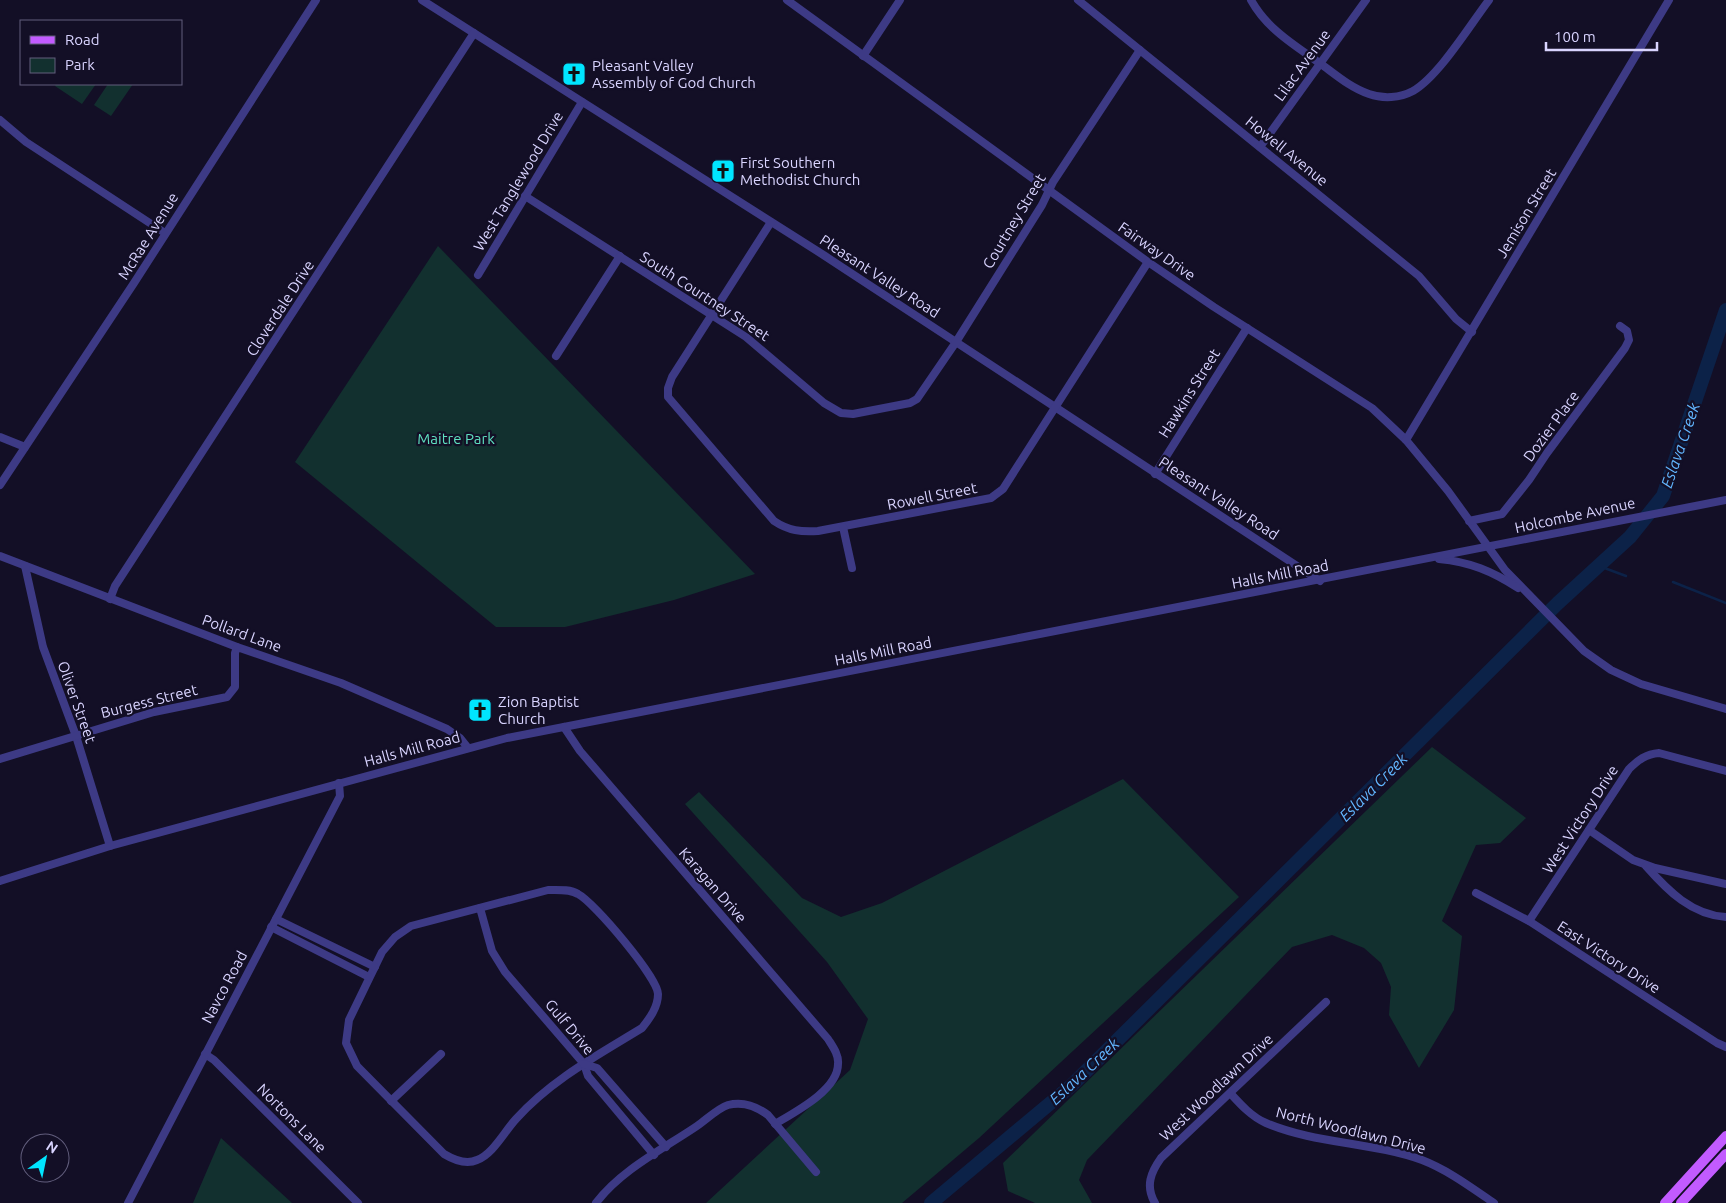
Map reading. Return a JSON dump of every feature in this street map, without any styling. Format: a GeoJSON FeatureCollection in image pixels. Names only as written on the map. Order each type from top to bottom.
{"type":"FeatureCollection","features":[{"type":"Feature","properties":{"kind":"main road"},"geometry":{"type":"LineString","coordinates":[[1665,1203],[1726,1136]]}},
{"type":"Feature","properties":{"kind":"main road"},"geometry":{"type":"LineString","coordinates":[[1682,1203],[1726,1154]]}},
{"type":"Feature","properties":{"kind":"street","name":"McRae Avenue"},"geometry":{"type":"LineString","coordinates":[[0,485],[316,0]]}},
{"type":"Feature","properties":{"kind":"street","name":"Pleasant Valley Road"},"geometry":{"type":"LineString","coordinates":[[422,0],[771,222],[1320,581]]}},
{"type":"Feature","properties":{"kind":"street","name":"Fairway Drive"},"geometry":{"type":"LineString","coordinates":[[787,0],[1148,262],[1372,408],[1406,440],[1488,546]]}},
{"type":"Feature","properties":{"kind":"street"},"geometry":{"type":"LineString","coordinates":[[863,56],[900,0]]}},
{"type":"Feature","properties":{"kind":"street"},"geometry":{"type":"LineString","coordinates":[[1251,0],[1260,15],[1272,28],[1352,87],[1387,98],[1414,90],[1436,70],[1489,0]]}},
{"type":"Feature","properties":{"kind":"street","name":"Lilac Avenue"},"geometry":{"type":"LineString","coordinates":[[1260,147],[1366,0]]}},
{"type":"Feature","properties":{"kind":"street","name":"Jemison Street"},"geometry":{"type":"LineString","coordinates":[[1406,440],[1669,0]]}},
{"type":"Feature","properties":{"kind":"street","name":"Howell Avenue"},"geometry":{"type":"LineString","coordinates":[[1081,1],[1419,276],[1456,320],[1472,332]]}},
{"type":"Feature","properties":{"kind":"street","name":"Cloverdale Drive"},"geometry":{"type":"LineString","coordinates":[[110,598],[115,586],[474,33]]}},
{"type":"Feature","properties":{"kind":"street","name":"Courtney Street"},"geometry":{"type":"LineString","coordinates":[[956,342],[1048,191],[1140,50]]}},
{"type":"Feature","properties":{"kind":"street","name":"West Tanglewood Drive"},"geometry":{"type":"LineString","coordinates":[[478,275],[582,102]]}},
{"type":"Feature","properties":{"kind":"street"},"geometry":{"type":"LineString","coordinates":[[0,120],[26,142],[165,233]]}},
{"type":"Feature","properties":{"kind":"street","name":"South Courtney Street"},"geometry":{"type":"LineString","coordinates":[[525,196],[746,336],[824,404],[841,413],[853,414],[910,403],[923,392],[956,342]]}},
{"type":"Feature","properties":{"kind":"street","name":"Rowell Street"},"geometry":{"type":"LineString","coordinates":[[771,222],[672,377],[668,388],[668,397],[774,521],[790,530],[800,532],[843,527],[991,498],[1003,489],[1148,262]]}},
{"type":"Feature","properties":{"kind":"street"},"geometry":{"type":"LineString","coordinates":[[556,356],[620,256]]}},
{"type":"Feature","properties":{"kind":"street","name":"Dozier Place"},"geometry":{"type":"LineString","coordinates":[[1469,521],[1502,514],[1529,480],[1625,348],[1629,340],[1627,331],[1620,326]]}},
{"type":"Feature","properties":{"kind":"street","name":"Hawkins Street"},"geometry":{"type":"LineString","coordinates":[[1155,474],[1247,328]]}},
{"type":"Feature","properties":{"kind":"street"},"geometry":{"type":"LineString","coordinates":[[0,436],[25,447]]}},
{"type":"Feature","properties":{"kind":"street","name":"Holcombe Avenue"},"geometry":{"type":"LineString","coordinates":[[1488,546],[1726,500]]}},
{"type":"Feature","properties":{"kind":"street"},"geometry":{"type":"LineString","coordinates":[[843,527],[852,568]]}},
{"type":"Feature","properties":{"kind":"street"},"geometry":{"type":"LineString","coordinates":[[1488,546],[1505,570],[1584,652],[1612,670],[1641,684],[1726,709]]}},
{"type":"Feature","properties":{"kind":"street","name":"Halls Mill Road"},"geometry":{"type":"LineString","coordinates":[[0,881],[110,846],[468,748],[564,727],[1320,581],[1488,546]]}},
{"type":"Feature","properties":{"kind":"street","name":"Pollard Lane"},"geometry":{"type":"LineString","coordinates":[[0,556],[237,647],[341,683],[421,716],[460,738],[468,748]]}},
{"type":"Feature","properties":{"kind":"street"},"geometry":{"type":"LineString","coordinates":[[1432,558],[1464,562],[1481,567],[1531,596]]}},
{"type":"Feature","properties":{"kind":"street","name":"Oliver Street"},"geometry":{"type":"LineString","coordinates":[[25,566],[43,647],[76,736],[110,846]]}},
{"type":"Feature","properties":{"kind":"street","name":"Burgess Street"},"geometry":{"type":"LineString","coordinates":[[0,759],[154,712],[227,697],[235,687],[235,653],[237,647]]}},
{"type":"Feature","properties":{"kind":"street","name":"Karagan Drive"},"geometry":{"type":"LineString","coordinates":[[564,727],[580,751],[828,1040],[839,1062],[838,1071],[829,1086],[810,1102],[775,1124]]}},
{"type":"Feature","properties":{"kind":"street","name":"West Victory Drive"},"geometry":{"type":"LineString","coordinates":[[1529,922],[1629,769],[1650,754],[1673,756],[1726,772]]}},
{"type":"Feature","properties":{"kind":"street","name":"Navco Road"},"geometry":{"type":"LineString","coordinates":[[128,1203],[340,796],[339,783]]}},
{"type":"Feature","properties":{"kind":"street"},"geometry":{"type":"LineString","coordinates":[[1589,830],[1633,860],[1726,884]]}},
{"type":"Feature","properties":{"kind":"street"},"geometry":{"type":"LineString","coordinates":[[1645,864],[1660,883],[1681,900],[1711,916],[1726,917]]}},
{"type":"Feature","properties":{"kind":"street"},"geometry":{"type":"LineString","coordinates":[[548,890],[577,893],[584,897],[639,959],[655,981],[658,992],[652,1015],[642,1028],[550,1086],[526,1108],[490,1150],[479,1160],[470,1162],[453,1159],[444,1154],[391,1101],[357,1066],[348,1051],[346,1036],[349,1020],[374,967],[388,944],[404,930],[480,908],[548,890]]}},
{"type":"Feature","properties":{"kind":"street","name":"East Victory Drive"},"geometry":{"type":"LineString","coordinates":[[1476,893],[1529,922],[1717,1044],[1726,1047]]}},
{"type":"Feature","properties":{"kind":"street","name":"Gulf Drive"},"geometry":{"type":"LineString","coordinates":[[480,908],[492,951],[505,972],[584,1064],[588,1076],[654,1155]]}},
{"type":"Feature","properties":{"kind":"street"},"geometry":{"type":"LineString","coordinates":[[276,919],[374,967]]}},
{"type":"Feature","properties":{"kind":"street"},"geometry":{"type":"LineString","coordinates":[[271,927],[369,977]]}},
{"type":"Feature","properties":{"kind":"street","name":"West Woodlawn Drive"},"geometry":{"type":"LineString","coordinates":[[1155,1203],[1151,1196],[1149,1180],[1154,1167],[1161,1158],[1231,1094],[1326,1002]]}},
{"type":"Feature","properties":{"kind":"street","name":"Nortons Lane"},"geometry":{"type":"LineString","coordinates":[[205,1054],[214,1060],[358,1203]]}},
{"type":"Feature","properties":{"kind":"street"},"geometry":{"type":"LineString","coordinates":[[391,1101],[441,1054]]}},
{"type":"Feature","properties":{"kind":"street"},"geometry":{"type":"LineString","coordinates":[[584,1064],[597,1068],[666,1147]]}},
{"type":"Feature","properties":{"kind":"street","name":"North Woodlawn Drive"},"geometry":{"type":"LineString","coordinates":[[1231,1094],[1252,1114],[1265,1122],[1292,1132],[1371,1146],[1422,1160],[1444,1171],[1494,1203]]}},
{"type":"Feature","properties":{"kind":"street"},"geometry":{"type":"LineString","coordinates":[[615,1108],[624,1100]]}},
{"type":"Feature","properties":{"kind":"street"},"geometry":{"type":"LineString","coordinates":[[596,1203],[616,1183],[727,1105],[747,1104],[758,1108],[775,1124],[816,1172]]}},
{"type":"Feature","properties":{"kind":"green space"},"geometry":{"type":"Polygon","coordinates":[[[56,85],[95,85],[82,104],[56,85]]]}},
{"type":"Feature","properties":{"kind":"green space"},"geometry":{"type":"Polygon","coordinates":[[[107,85],[132,85],[111,116],[94,105],[107,85]]]}},
{"type":"Feature","properties":{"kind":"green space","name":"Maitre Park"},"geometry":{"type":"Polygon","coordinates":[[[438,246],[755,574],[674,600],[565,627],[496,627],[295,462],[438,246]]]}},
{"type":"Feature","properties":{"kind":"green space"},"geometry":{"type":"Polygon","coordinates":[[[1432,747],[1526,818],[1500,843],[1476,845],[1442,921],[1462,936],[1454,1010],[1419,1068],[1389,1015],[1391,987],[1381,963],[1364,948],[1332,935],[1292,947],[1087,1160],[1079,1180],[1092,1203],[1035,1203],[1008,1191],[1003,1163],[1432,747]]]}},
{"type":"Feature","properties":{"kind":"green space"},"geometry":{"type":"Polygon","coordinates":[[[1123,779],[1239,897],[979,1138],[902,1203],[706,1203],[850,1070],[868,1019],[827,962],[685,804],[699,792],[802,898],[841,917],[882,903],[1123,779]]]}},
{"type":"Feature","properties":{"kind":"green space"},"geometry":{"type":"Polygon","coordinates":[[[221,1138],[292,1203],[193,1203],[221,1138]]]}},
{"type":"Feature","properties":{"kind":"waterway","name":"Eslava Creek"},"geometry":{"type":"LineString","coordinates":[[931,1203],[1072,1085],[1558,603],[1630,537],[1663,496],[1726,310]]}},
{"type":"Feature","properties":{"kind":"waterway"},"geometry":{"type":"LineString","coordinates":[[1599,566],[1626,576]]}},
{"type":"Feature","properties":{"kind":"waterway"},"geometry":{"type":"LineString","coordinates":[[1673,582],[1726,603]]}},
{"type":"Feature","properties":{"kind":"place","name":"Pleasant Valley Assembly of God Church"},"geometry":{"type":"Point","coordinates":[574,74]}},
{"type":"Feature","properties":{"kind":"place","name":"First Southern Methodist Church"},"geometry":{"type":"Point","coordinates":[723,171]}},
{"type":"Feature","properties":{"kind":"place","name":"Zion Baptist Church"},"geometry":{"type":"Point","coordinates":[480,710]}}]}
